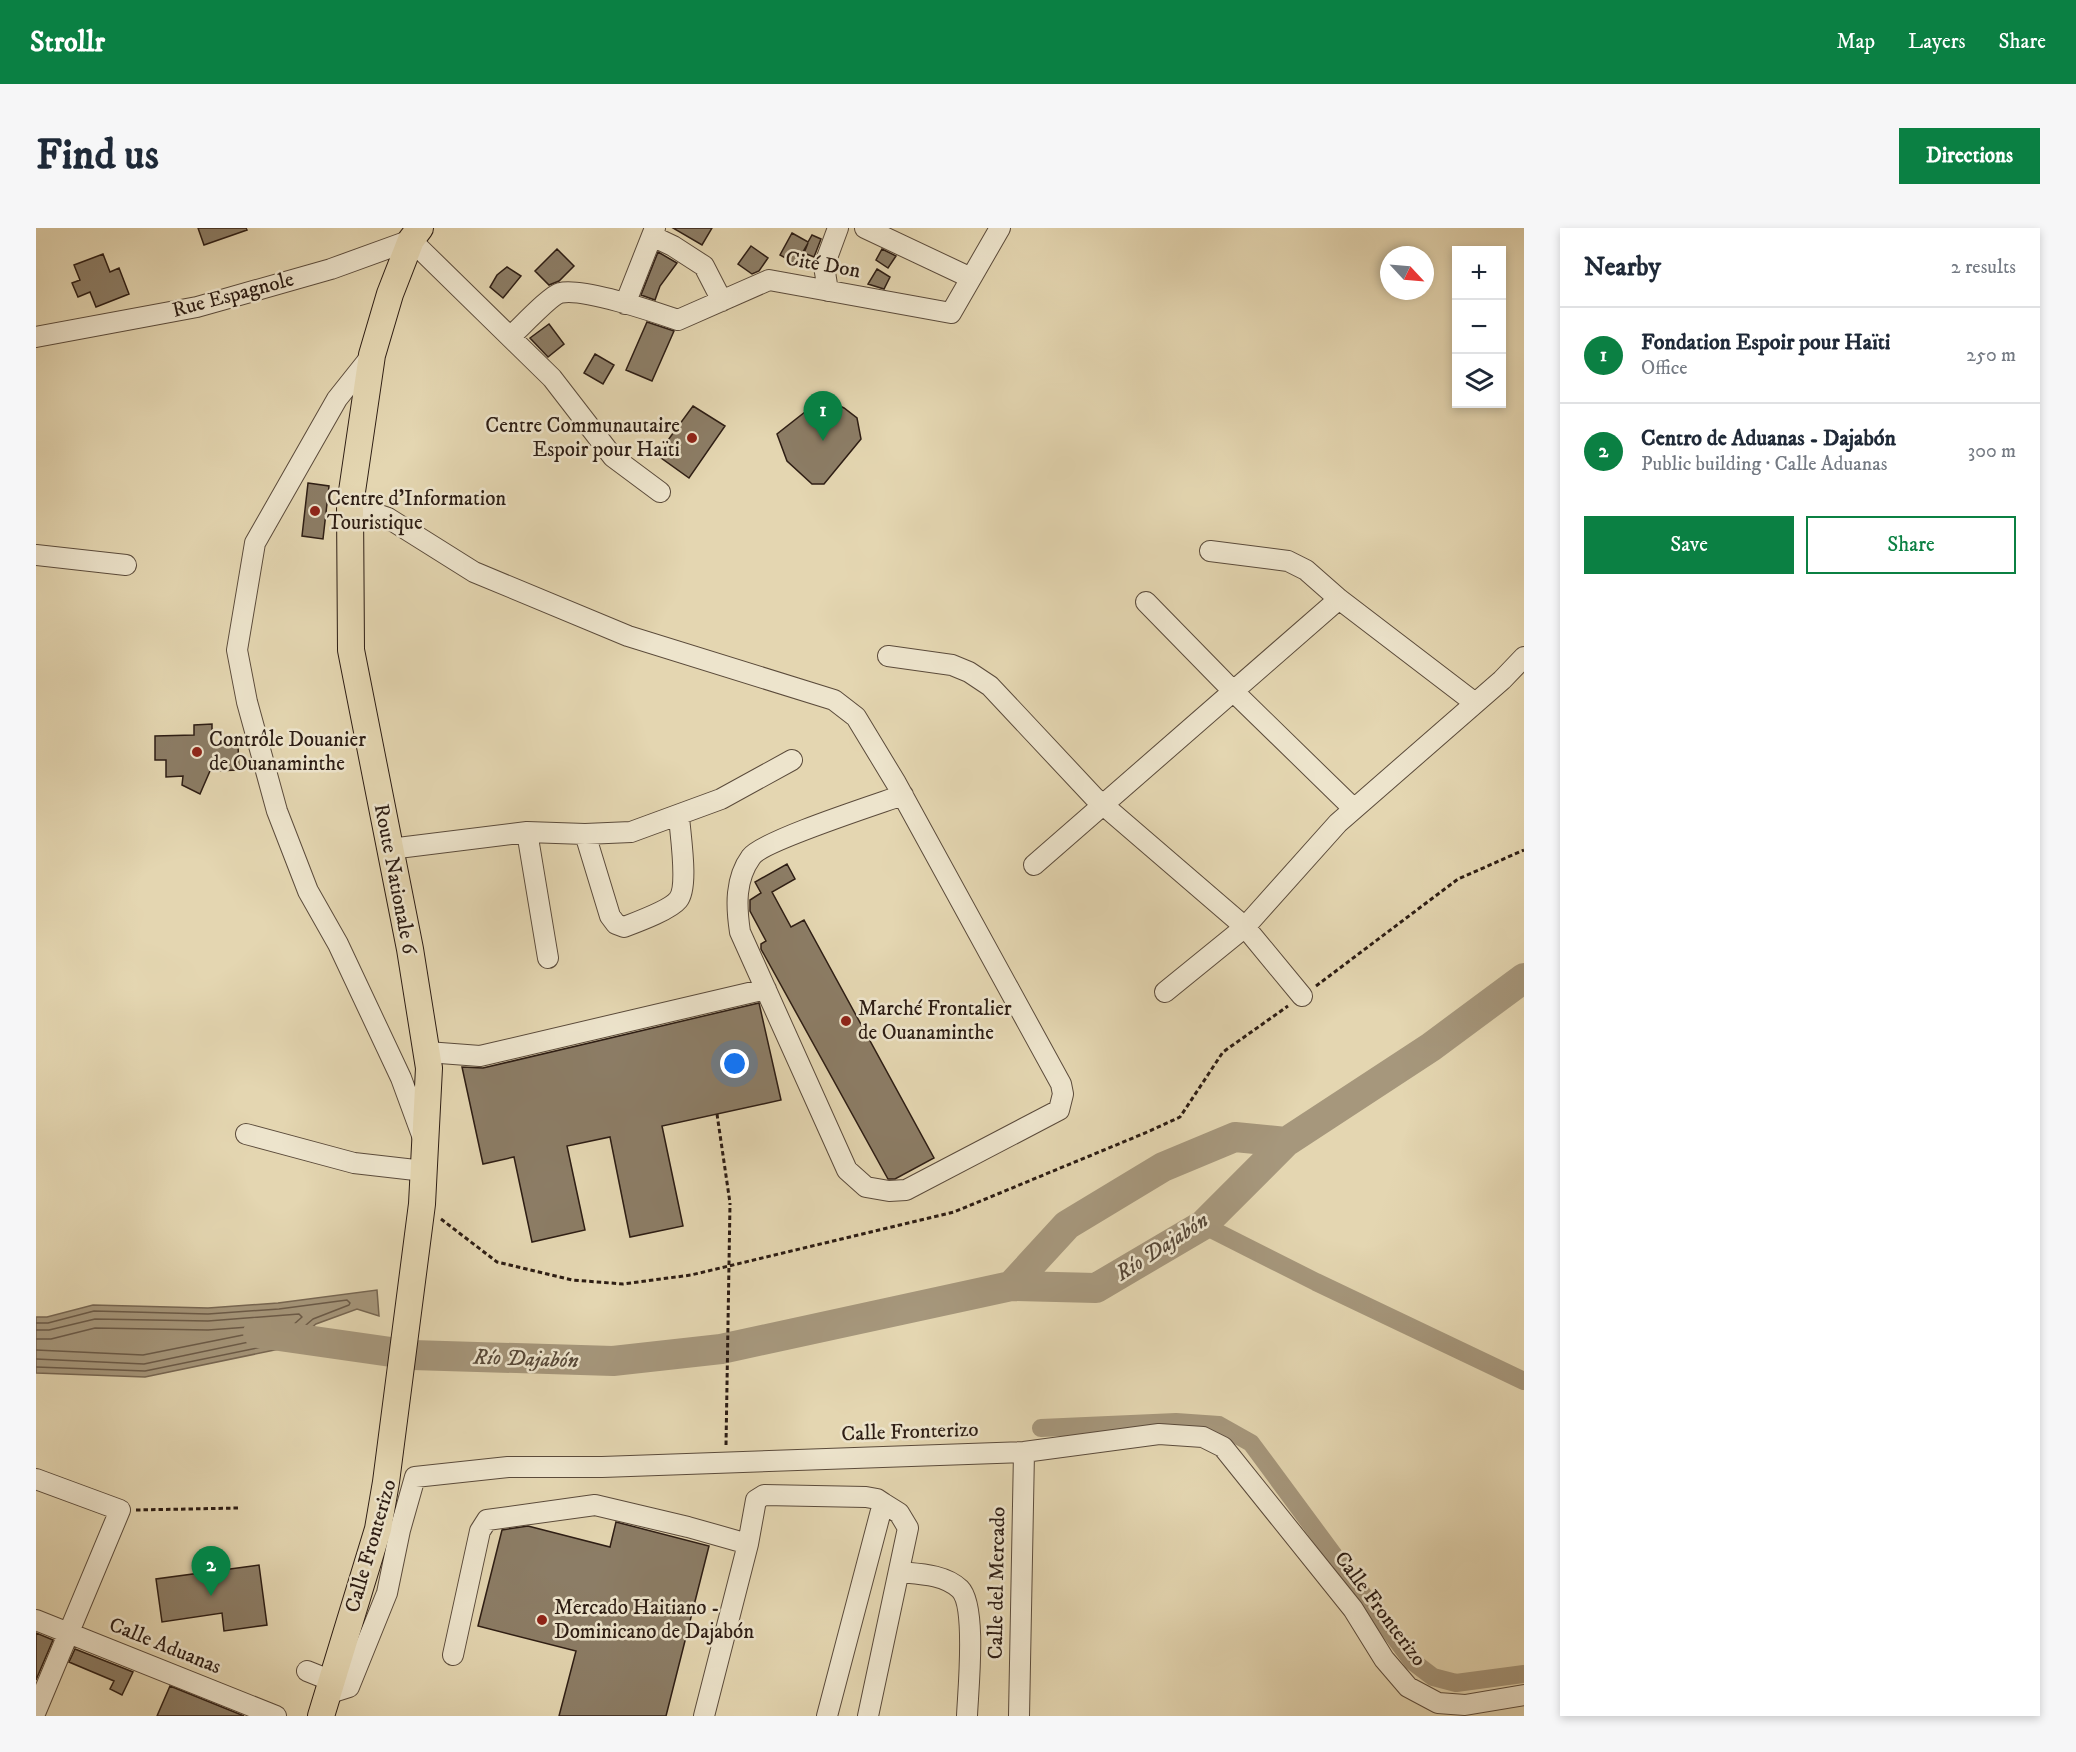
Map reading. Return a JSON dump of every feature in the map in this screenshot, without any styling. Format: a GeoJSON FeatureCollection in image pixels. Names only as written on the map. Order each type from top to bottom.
{"type":"FeatureCollection","features":[{"type":"Feature","properties":{"kind":"main road","name":"Route Nationale 6"},"geometry":{"type":"LineString","coordinates":[[327,1697],[369,1564],[383,1505],[418,1238],[424,1170],[429,1068],[427,1052],[351,650],[350,505],[372,355],[390,294],[416,234]]}},
{"type":"Feature","properties":{"kind":"street"},"geometry":{"type":"LineString","coordinates":[[828,291],[824,266],[838,228]]}},
{"type":"Feature","properties":{"kind":"street"},"geometry":{"type":"LineString","coordinates":[[865,228],[971,278]]}},
{"type":"Feature","properties":{"kind":"street","name":"Cité Don"},"geometry":{"type":"LineString","coordinates":[[511,336],[558,293],[573,291],[678,320],[769,280],[951,313],[998,229]]}},
{"type":"Feature","properties":{"kind":"street"},"geometry":{"type":"LineString","coordinates":[[625,304],[653,232],[704,266],[722,300]]}},
{"type":"Feature","properties":{"kind":"street"},"geometry":{"type":"LineString","coordinates":[[416,234],[552,378],[613,457],[660,492]]}},
{"type":"Feature","properties":{"kind":"street","name":"Rue Espagnole"},"geometry":{"type":"LineString","coordinates":[[36,337],[197,307],[331,268],[416,234]]}},
{"type":"Feature","properties":{"kind":"street"},"geometry":{"type":"LineString","coordinates":[[372,355],[337,399],[255,543],[237,650],[247,702],[277,811],[308,891],[338,944],[402,1078],[424,1141]]}},
{"type":"Feature","properties":{"kind":"street"},"geometry":{"type":"LineString","coordinates":[[350,505],[388,518],[474,572],[628,636],[834,700],[856,717],[903,795],[1061,1084],[1064,1094],[1059,1110],[906,1190],[889,1191],[866,1187],[847,1170],[740,932],[736,906],[741,876],[752,855],[785,837],[903,795]]}},
{"type":"Feature","properties":{"kind":"street"},"geometry":{"type":"LineString","coordinates":[[1210,551],[1288,561],[1306,570],[1339,599],[1475,703]]}},
{"type":"Feature","properties":{"kind":"street"},"geometry":{"type":"LineString","coordinates":[[36,555],[126,565]]}},
{"type":"Feature","properties":{"kind":"street"},"geometry":{"type":"LineString","coordinates":[[1034,865],[1339,599]]}},
{"type":"Feature","properties":{"kind":"street"},"geometry":{"type":"LineString","coordinates":[[1146,602],[1354,809]]}},
{"type":"Feature","properties":{"kind":"street"},"geometry":{"type":"LineString","coordinates":[[888,656],[952,665],[969,672],[990,686],[1104,806],[1245,927],[1302,996]]}},
{"type":"Feature","properties":{"kind":"street"},"geometry":{"type":"LineString","coordinates":[[1165,992],[1245,927],[1338,824],[1524,657]]}},
{"type":"Feature","properties":{"kind":"street"},"geometry":{"type":"LineString","coordinates":[[390,849],[527,832],[585,834],[631,832],[721,800],[792,760]]}},
{"type":"Feature","properties":{"kind":"street"},"geometry":{"type":"LineString","coordinates":[[585,834],[610,916],[616,924],[624,927],[657,913],[678,900],[684,889],[679,816]]}},
{"type":"Feature","properties":{"kind":"street"},"geometry":{"type":"LineString","coordinates":[[527,832],[548,958]]}},
{"type":"Feature","properties":{"kind":"street"},"geometry":{"type":"LineString","coordinates":[[427,1052],[480,1056],[766,989]]}},
{"type":"Feature","properties":{"kind":"street"},"geometry":{"type":"LineString","coordinates":[[246,1134],[354,1163],[424,1170]]}},
{"type":"Feature","properties":{"kind":"street","name":"Calle Fronterizo"},"geometry":{"type":"LineString","coordinates":[[327,1697],[349,1687],[387,1593],[400,1530],[415,1477],[508,1467],[614,1466],[1024,1452],[1159,1434],[1203,1437],[1223,1447],[1353,1609],[1384,1659],[1408,1687],[1438,1703],[1465,1705],[1524,1695]]}},
{"type":"Feature","properties":{"kind":"street","name":"Calle del Mercado"},"geometry":{"type":"LineString","coordinates":[[1019,1716],[1024,1452]]}},
{"type":"Feature","properties":{"kind":"street"},"geometry":{"type":"LineString","coordinates":[[36,1479],[120,1510],[36,1711]]}},
{"type":"Feature","properties":{"kind":"street"},"geometry":{"type":"LineString","coordinates":[[704,1716],[748,1544],[756,1500],[764,1495],[877,1498],[899,1513],[908,1528],[868,1716]]}},
{"type":"Feature","properties":{"kind":"street"},"geometry":{"type":"LineString","coordinates":[[827,1716],[884,1503]]}},
{"type":"Feature","properties":{"kind":"street"},"geometry":{"type":"LineString","coordinates":[[453,1655],[480,1531],[487,1520],[595,1505],[748,1544]]}},
{"type":"Feature","properties":{"kind":"street"},"geometry":{"type":"LineString","coordinates":[[899,1572],[946,1580],[959,1588],[966,1598],[970,1620],[967,1716]]}},
{"type":"Feature","properties":{"kind":"street","name":"Calle Aduanas"},"geometry":{"type":"LineString","coordinates":[[36,1620],[276,1716]]}},
{"type":"Feature","properties":{"kind":"street"},"geometry":{"type":"LineString","coordinates":[[307,1671],[327,1697]]}},
{"type":"Feature","properties":{"kind":"path"},"geometry":{"type":"LineString","coordinates":[[717,1114],[729,1203],[726,1445]]}},
{"type":"Feature","properties":{"kind":"path"},"geometry":{"type":"LineString","coordinates":[[120,1510],[239,1508]]}},
{"type":"Feature","properties":{"kind":"water"},"geometry":{"type":"Polygon","coordinates":[[[377,1290],[379,1316],[357,1309],[316,1324],[289,1347],[145,1377],[36,1373],[36,1317],[47,1317],[93,1305],[208,1308],[278,1303],[377,1290]]]}},
{"type":"Feature","properties":{"kind":"building"},"geometry":{"type":"Polygon","coordinates":[[[198,228],[246,228],[247,230],[204,245],[198,228]]]}},
{"type":"Feature","properties":{"kind":"building"},"geometry":{"type":"Polygon","coordinates":[[[673,228],[712,228],[702,245],[673,228]]]}},
{"type":"Feature","properties":{"kind":"building"},"geometry":{"type":"Polygon","coordinates":[[[792,233],[808,242],[812,235],[821,239],[814,257],[804,253],[808,243],[796,264],[780,255],[792,233]]]}},
{"type":"Feature","properties":{"kind":"building"},"geometry":{"type":"Polygon","coordinates":[[[751,246],[768,258],[759,271],[752,274],[738,264],[751,246]]]}},
{"type":"Feature","properties":{"kind":"building"},"geometry":{"type":"Polygon","coordinates":[[[557,249],[574,266],[559,281],[549,285],[535,271],[557,249]]]}},
{"type":"Feature","properties":{"kind":"building"},"geometry":{"type":"Polygon","coordinates":[[[882,249],[896,256],[888,268],[876,260],[882,249]]]}},
{"type":"Feature","properties":{"kind":"building"},"geometry":{"type":"Polygon","coordinates":[[[658,252],[677,263],[660,286],[655,300],[641,295],[658,252]]]}},
{"type":"Feature","properties":{"kind":"building"},"geometry":{"type":"Polygon","coordinates":[[[103,254],[110,272],[119,268],[129,294],[96,307],[90,292],[78,297],[72,283],[80,280],[74,265],[103,254]]]}},
{"type":"Feature","properties":{"kind":"building"},"geometry":{"type":"Polygon","coordinates":[[[507,267],[521,276],[503,298],[490,287],[497,275],[507,267]]]}},
{"type":"Feature","properties":{"kind":"building"},"geometry":{"type":"Polygon","coordinates":[[[877,269],[890,277],[884,289],[868,284],[877,269]]]}},
{"type":"Feature","properties":{"kind":"building"},"geometry":{"type":"Polygon","coordinates":[[[647,322],[674,331],[652,381],[626,370],[647,322]]]}},
{"type":"Feature","properties":{"kind":"building"},"geometry":{"type":"Polygon","coordinates":[[[549,324],[564,344],[548,357],[530,338],[549,324]]]}},
{"type":"Feature","properties":{"kind":"building"},"geometry":{"type":"Polygon","coordinates":[[[595,354],[614,365],[603,384],[584,373],[595,354]]]}},
{"type":"Feature","properties":{"kind":"building"},"geometry":{"type":"Polygon","coordinates":[[[819,401],[832,402],[857,418],[861,439],[824,484],[812,484],[787,461],[777,434],[819,401]]]}},
{"type":"Feature","properties":{"kind":"building"},"geometry":{"type":"Polygon","coordinates":[[[693,406],[725,426],[689,478],[657,455],[693,406]]]}},
{"type":"Feature","properties":{"kind":"building","name":"Centre d'Information Touristique"},"geometry":{"type":"Polygon","coordinates":[[[308,483],[329,486],[323,539],[302,536],[308,483]]]}},
{"type":"Feature","properties":{"kind":"building","name":"Contrôle Douanier de Ouanaminthe"},"geometry":{"type":"Polygon","coordinates":[[[212,724],[212,745],[238,744],[239,770],[210,771],[200,794],[182,785],[183,776],[166,777],[166,760],[155,760],[155,736],[194,735],[194,725],[212,724]]]}},
{"type":"Feature","properties":{"kind":"building"},"geometry":{"type":"Polygon","coordinates":[[[787,864],[795,879],[772,892],[791,927],[804,920],[934,1158],[895,1179],[888,1179],[761,949],[761,944],[766,941],[750,911],[750,900],[761,893],[755,882],[787,864]]]}},
{"type":"Feature","properties":{"kind":"building"},"geometry":{"type":"Polygon","coordinates":[[[759,1003],[781,1100],[662,1126],[683,1226],[630,1237],[610,1137],[567,1146],[585,1230],[532,1242],[514,1157],[483,1164],[462,1067],[483,1068],[759,1003]]]}},
{"type":"Feature","properties":{"kind":"building"},"geometry":{"type":"Polygon","coordinates":[[[616,1522],[709,1546],[666,1716],[559,1716],[576,1651],[478,1626],[502,1530],[528,1526],[610,1547],[616,1522]]]}},
{"type":"Feature","properties":{"kind":"building"},"geometry":{"type":"Polygon","coordinates":[[[259,1565],[267,1625],[224,1631],[222,1613],[162,1622],[156,1579],[259,1565]]]}},
{"type":"Feature","properties":{"kind":"building"},"geometry":{"type":"Polygon","coordinates":[[[36,1633],[53,1640],[36,1680],[36,1633]]]}},
{"type":"Feature","properties":{"kind":"building"},"geometry":{"type":"Polygon","coordinates":[[[75,1649],[133,1672],[122,1695],[110,1689],[114,1681],[69,1662],[75,1649]]]}},
{"type":"Feature","properties":{"kind":"building"},"geometry":{"type":"Polygon","coordinates":[[[170,1686],[244,1716],[157,1716],[170,1686]]]}},
{"type":"Feature","properties":{"kind":"waterway","name":"Río Dajabón"},"geometry":{"type":"LineString","coordinates":[[258,1333],[412,1355],[613,1361],[721,1349],[1011,1286],[1096,1288],[1203,1225],[1286,1142],[1431,1047],[1524,978]]}},
{"type":"Feature","properties":{"kind":"waterway","name":"Río Dajabón"},"geometry":{"type":"LineString","coordinates":[[1011,1286],[1067,1225],[1163,1167],[1235,1137],[1286,1142]]}},
{"type":"Feature","properties":{"kind":"waterway"},"geometry":{"type":"LineString","coordinates":[[1203,1225],[1316,1282],[1524,1381]]}},
{"type":"Feature","properties":{"kind":"waterway"},"geometry":{"type":"LineString","coordinates":[[1041,1428],[1176,1422],[1219,1425],[1251,1443],[1412,1661],[1433,1677],[1456,1683],[1524,1674]]}},
{"type":"Feature","properties":{"kind":"place","name":"Centre Communautaire Espoir pour Haïti"},"geometry":{"type":"Point","coordinates":[692,438]}},
{"type":"Feature","properties":{"kind":"place","name":"Fondation Espoir pour Haïti"},"geometry":{"type":"Point","coordinates":[823,441]}},
{"type":"Feature","properties":{"kind":"place","name":"Centre d'Information Touristique"},"geometry":{"type":"Point","coordinates":[315,511]}},
{"type":"Feature","properties":{"kind":"place","name":"Contrôle Douanier de Ouanaminthe"},"geometry":{"type":"Point","coordinates":[197,752]}},
{"type":"Feature","properties":{"kind":"place","name":"Marché Frontalier de Ouanaminthe"},"geometry":{"type":"Point","coordinates":[846,1021]}},
{"type":"Feature","properties":{"kind":"place","name":"Centro de Aduanas - Dajabón"},"geometry":{"type":"Point","coordinates":[211,1596]}},
{"type":"Feature","properties":{"kind":"place","name":"Mercado Haitiano - Dominicano de Dajabón"},"geometry":{"type":"Point","coordinates":[542,1620]}}]}
